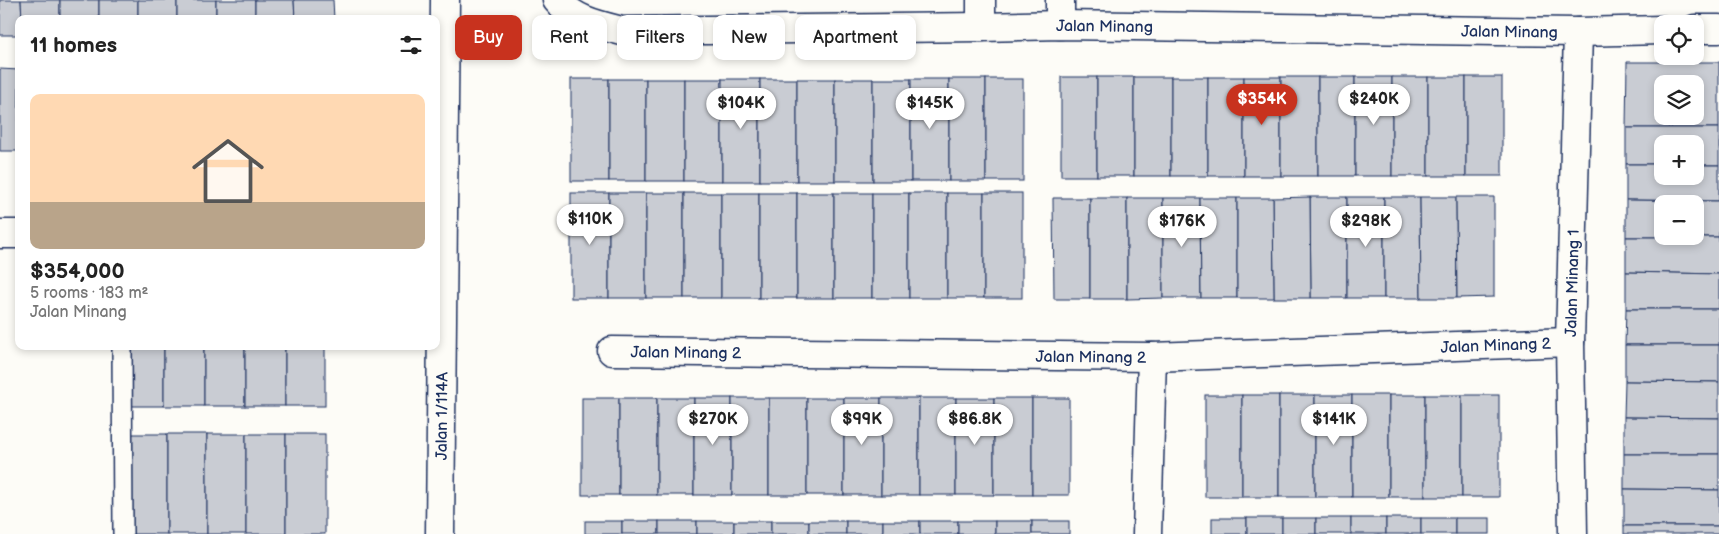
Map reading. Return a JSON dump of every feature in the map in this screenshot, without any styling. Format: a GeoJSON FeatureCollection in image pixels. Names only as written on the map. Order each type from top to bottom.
{"type":"FeatureCollection","features":[{"type":"Feature","properties":{"kind":"street","name":"Jalan 1/114A"},"geometry":{"type":"LineString","coordinates":[[440,534],[440,232],[445,0]]}},
{"type":"Feature","properties":{"kind":"street","name":"Jalan Minang"},"geometry":{"type":"LineString","coordinates":[[557,0],[566,11],[592,24],[622,31],[981,27],[1060,12],[1578,32],[1654,30]]}},
{"type":"Feature","properties":{"kind":"street"},"geometry":{"type":"LineString","coordinates":[[981,0],[981,27]]}},
{"type":"Feature","properties":{"kind":"street"},"geometry":{"type":"LineString","coordinates":[[1704,29],[1719,29]]}},
{"type":"Feature","properties":{"kind":"street","name":"Jalan Minang 1"},"geometry":{"type":"LineString","coordinates":[[1573,534],[1570,342],[1578,32]]}},
{"type":"Feature","properties":{"kind":"street"},"geometry":{"type":"LineString","coordinates":[[0,234],[15,234]]}},
{"type":"Feature","properties":{"kind":"street","name":"Jalan Minang 2"},"geometry":{"type":"LineString","coordinates":[[612,351],[1152,357],[1570,342]]}},
{"type":"Feature","properties":{"kind":"street"},"geometry":{"type":"LineString","coordinates":[[1147,534],[1152,357]]}},
{"type":"Feature","properties":{"kind":"lane"},"geometry":{"type":"LineString","coordinates":[[122,350],[123,534]]}},
{"type":"Feature","properties":{"kind":"building"},"geometry":{"type":"Polygon","coordinates":[[[0,0],[21,0],[22,15],[15,15],[15,35],[0,35],[0,0]]]}},
{"type":"Feature","properties":{"kind":"building"},"geometry":{"type":"Polygon","coordinates":[[[21,0],[60,0],[60,15],[22,15],[21,0]]]}},
{"type":"Feature","properties":{"kind":"building"},"geometry":{"type":"Polygon","coordinates":[[[60,0],[99,0],[99,15],[60,15],[60,0]]]}},
{"type":"Feature","properties":{"kind":"building"},"geometry":{"type":"Polygon","coordinates":[[[99,0],[138,0],[138,15],[99,15],[99,0]]]}},
{"type":"Feature","properties":{"kind":"building"},"geometry":{"type":"Polygon","coordinates":[[[138,0],[177,0],[177,15],[138,15],[138,0]]]}},
{"type":"Feature","properties":{"kind":"building"},"geometry":{"type":"Polygon","coordinates":[[[177,0],[216,0],[216,15],[177,15],[177,0]]]}},
{"type":"Feature","properties":{"kind":"building"},"geometry":{"type":"Polygon","coordinates":[[[216,0],[255,0],[255,15],[216,15],[216,0]]]}},
{"type":"Feature","properties":{"kind":"building"},"geometry":{"type":"Polygon","coordinates":[[[255,0],[294,0],[295,15],[255,15],[255,0]]]}},
{"type":"Feature","properties":{"kind":"building"},"geometry":{"type":"Polygon","coordinates":[[[294,0],[333,0],[334,15],[295,15],[294,0]]]}},
{"type":"Feature","properties":{"kind":"building"},"geometry":{"type":"Polygon","coordinates":[[[1627,62],[1654,62],[1654,65],[1704,65],[1704,62],[1719,62],[1719,128],[1626,128],[1627,62]]]}},
{"type":"Feature","properties":{"kind":"building"},"geometry":{"type":"Polygon","coordinates":[[[0,69],[15,70],[15,151],[0,151],[0,69]]]}},
{"type":"Feature","properties":{"kind":"building"},"geometry":{"type":"Polygon","coordinates":[[[1061,77],[1097,77],[1097,176],[1061,176],[1061,77]]]}},
{"type":"Feature","properties":{"kind":"building"},"geometry":{"type":"Polygon","coordinates":[[[1097,77],[1134,77],[1134,176],[1097,176],[1097,77]]]}},
{"type":"Feature","properties":{"kind":"building"},"geometry":{"type":"Polygon","coordinates":[[[1134,77],[1171,77],[1171,176],[1134,176],[1134,77]]]}},
{"type":"Feature","properties":{"kind":"building"},"geometry":{"type":"Polygon","coordinates":[[[1171,77],[1208,77],[1208,176],[1171,176],[1171,77]]]}},
{"type":"Feature","properties":{"kind":"building"},"geometry":{"type":"Polygon","coordinates":[[[1208,77],[1244,77],[1244,176],[1208,176],[1208,77]]]}},
{"type":"Feature","properties":{"kind":"building"},"geometry":{"type":"Polygon","coordinates":[[[1244,77],[1281,77],[1281,176],[1244,176],[1244,77]]]}},
{"type":"Feature","properties":{"kind":"building"},"geometry":{"type":"Polygon","coordinates":[[[1281,77],[1318,77],[1318,176],[1281,176],[1281,77]]]}},
{"type":"Feature","properties":{"kind":"building"},"geometry":{"type":"Polygon","coordinates":[[[1318,77],[1355,77],[1355,176],[1318,176],[1318,77]]]}},
{"type":"Feature","properties":{"kind":"building"},"geometry":{"type":"Polygon","coordinates":[[[1355,77],[1392,77],[1392,176],[1355,176],[1355,77]]]}},
{"type":"Feature","properties":{"kind":"building"},"geometry":{"type":"Polygon","coordinates":[[[1392,77],[1428,77],[1428,176],[1392,176],[1392,77]]]}},
{"type":"Feature","properties":{"kind":"building"},"geometry":{"type":"Polygon","coordinates":[[[1428,77],[1466,77],[1466,176],[1428,176],[1428,77]]]}},
{"type":"Feature","properties":{"kind":"building"},"geometry":{"type":"Polygon","coordinates":[[[1466,77],[1502,77],[1502,176],[1466,176],[1466,77]]]}},
{"type":"Feature","properties":{"kind":"building"},"geometry":{"type":"Polygon","coordinates":[[[571,79],[609,79],[609,181],[571,181],[571,79]]]}},
{"type":"Feature","properties":{"kind":"building"},"geometry":{"type":"Polygon","coordinates":[[[609,79],[646,79],[646,181],[609,181],[609,79]]]}},
{"type":"Feature","properties":{"kind":"building"},"geometry":{"type":"Polygon","coordinates":[[[646,79],[684,79],[684,181],[646,181],[646,79]]]}},
{"type":"Feature","properties":{"kind":"building"},"geometry":{"type":"Polygon","coordinates":[[[684,79],[722,79],[722,181],[684,181],[684,79]]]}},
{"type":"Feature","properties":{"kind":"building"},"geometry":{"type":"Polygon","coordinates":[[[722,79],[760,79],[760,181],[722,181],[722,79]]]}},
{"type":"Feature","properties":{"kind":"building"},"geometry":{"type":"Polygon","coordinates":[[[760,79],[797,79],[797,181],[760,181],[760,79]]]}},
{"type":"Feature","properties":{"kind":"building"},"geometry":{"type":"Polygon","coordinates":[[[797,79],[835,79],[835,181],[797,181],[797,79]]]}},
{"type":"Feature","properties":{"kind":"building"},"geometry":{"type":"Polygon","coordinates":[[[835,79],[873,79],[873,181],[835,181],[835,79]]]}},
{"type":"Feature","properties":{"kind":"building"},"geometry":{"type":"Polygon","coordinates":[[[873,79],[911,79],[911,181],[873,181],[873,79]]]}},
{"type":"Feature","properties":{"kind":"building"},"geometry":{"type":"Polygon","coordinates":[[[911,79],[949,79],[949,181],[911,181],[911,79]]]}},
{"type":"Feature","properties":{"kind":"building"},"geometry":{"type":"Polygon","coordinates":[[[949,79],[986,79],[986,181],[949,181],[949,79]]]}},
{"type":"Feature","properties":{"kind":"building"},"geometry":{"type":"Polygon","coordinates":[[[986,79],[1023,79],[1023,181],[986,181],[986,79]]]}},
{"type":"Feature","properties":{"kind":"building"},"geometry":{"type":"Polygon","coordinates":[[[1626,128],[1719,128],[1719,165],[1704,165],[1704,135],[1654,135],[1654,164],[1626,164],[1626,128]]]}},
{"type":"Feature","properties":{"kind":"building"},"geometry":{"type":"Polygon","coordinates":[[[1626,164],[1654,164],[1654,185],[1704,185],[1704,165],[1719,165],[1719,201],[1704,201],[1704,195],[1654,195],[1654,200],[1626,200],[1626,164]]]}},
{"type":"Feature","properties":{"kind":"building"},"geometry":{"type":"Polygon","coordinates":[[[571,193],[609,193],[609,298],[571,298],[571,193]]]}},
{"type":"Feature","properties":{"kind":"building"},"geometry":{"type":"Polygon","coordinates":[[[609,193],[646,193],[646,298],[609,298],[609,193]]]}},
{"type":"Feature","properties":{"kind":"building"},"geometry":{"type":"Polygon","coordinates":[[[646,193],[684,193],[684,298],[646,298],[646,193]]]}},
{"type":"Feature","properties":{"kind":"building"},"geometry":{"type":"Polygon","coordinates":[[[684,193],[721,193],[721,298],[684,298],[684,193]]]}},
{"type":"Feature","properties":{"kind":"building"},"geometry":{"type":"Polygon","coordinates":[[[721,193],[759,193],[759,298],[721,298],[721,193]]]}},
{"type":"Feature","properties":{"kind":"building"},"geometry":{"type":"Polygon","coordinates":[[[759,193],[797,193],[797,298],[759,298],[759,193]]]}},
{"type":"Feature","properties":{"kind":"building"},"geometry":{"type":"Polygon","coordinates":[[[797,193],[834,193],[834,298],[797,298],[797,193]]]}},
{"type":"Feature","properties":{"kind":"building"},"geometry":{"type":"Polygon","coordinates":[[[834,193],[872,193],[872,298],[834,298],[834,193]]]}},
{"type":"Feature","properties":{"kind":"building"},"geometry":{"type":"Polygon","coordinates":[[[872,193],[909,193],[909,298],[872,298],[872,193]]]}},
{"type":"Feature","properties":{"kind":"building"},"geometry":{"type":"Polygon","coordinates":[[[909,193],[947,193],[947,298],[909,298],[909,193]]]}},
{"type":"Feature","properties":{"kind":"building"},"geometry":{"type":"Polygon","coordinates":[[[947,193],[984,193],[984,298],[947,298],[947,193]]]}},
{"type":"Feature","properties":{"kind":"building"},"geometry":{"type":"Polygon","coordinates":[[[984,193],[1022,193],[1022,298],[984,298],[984,193]]]}},
{"type":"Feature","properties":{"kind":"building"},"geometry":{"type":"Polygon","coordinates":[[[1310,197],[1347,197],[1347,298],[1311,298],[1310,197]]]}},
{"type":"Feature","properties":{"kind":"building"},"geometry":{"type":"Polygon","coordinates":[[[1310,197],[1311,298],[1274,298],[1273,198],[1310,197]]]}},
{"type":"Feature","properties":{"kind":"building"},"geometry":{"type":"Polygon","coordinates":[[[1347,197],[1384,197],[1384,298],[1347,298],[1347,197]]]}},
{"type":"Feature","properties":{"kind":"building"},"geometry":{"type":"Polygon","coordinates":[[[1384,197],[1420,197],[1421,298],[1384,298],[1384,197]]]}},
{"type":"Feature","properties":{"kind":"building"},"geometry":{"type":"Polygon","coordinates":[[[1420,197],[1456,197],[1457,298],[1421,298],[1420,197]]]}},
{"type":"Feature","properties":{"kind":"building"},"geometry":{"type":"Polygon","coordinates":[[[1456,197],[1494,197],[1494,297],[1457,298],[1456,197]]]}},
{"type":"Feature","properties":{"kind":"building"},"geometry":{"type":"Polygon","coordinates":[[[1053,198],[1090,198],[1090,299],[1054,299],[1053,198]]]}},
{"type":"Feature","properties":{"kind":"building"},"geometry":{"type":"Polygon","coordinates":[[[1090,198],[1127,198],[1127,299],[1090,299],[1090,198]]]}},
{"type":"Feature","properties":{"kind":"building"},"geometry":{"type":"Polygon","coordinates":[[[1127,198],[1163,198],[1163,298],[1127,299],[1127,198]]]}},
{"type":"Feature","properties":{"kind":"building"},"geometry":{"type":"Polygon","coordinates":[[[1163,198],[1200,198],[1201,298],[1163,298],[1163,198]]]}},
{"type":"Feature","properties":{"kind":"building"},"geometry":{"type":"Polygon","coordinates":[[[1200,198],[1237,198],[1237,298],[1201,298],[1200,198]]]}},
{"type":"Feature","properties":{"kind":"building"},"geometry":{"type":"Polygon","coordinates":[[[1237,198],[1273,198],[1274,298],[1237,298],[1237,198]]]}},
{"type":"Feature","properties":{"kind":"building"},"geometry":{"type":"Polygon","coordinates":[[[1626,200],[1654,200],[1654,237],[1626,237],[1626,200]]]}},
{"type":"Feature","properties":{"kind":"building"},"geometry":{"type":"Polygon","coordinates":[[[1704,201],[1719,201],[1719,237],[1704,237],[1704,201]]]}},
{"type":"Feature","properties":{"kind":"building"},"geometry":{"type":"Polygon","coordinates":[[[1626,237],[1654,237],[1654,245],[1704,245],[1704,237],[1719,237],[1719,274],[1626,272],[1626,237]]]}},
{"type":"Feature","properties":{"kind":"building"},"geometry":{"type":"Polygon","coordinates":[[[1626,272],[1719,274],[1719,309],[1626,309],[1626,272]]]}},
{"type":"Feature","properties":{"kind":"building"},"geometry":{"type":"Polygon","coordinates":[[[1626,309],[1719,309],[1719,345],[1625,345],[1626,309]]]}},
{"type":"Feature","properties":{"kind":"building"},"geometry":{"type":"Polygon","coordinates":[[[1625,345],[1719,345],[1719,382],[1625,381],[1625,345]]]}},
{"type":"Feature","properties":{"kind":"building"},"geometry":{"type":"Polygon","coordinates":[[[124,350],[164,350],[164,406],[124,406],[124,350]]]}},
{"type":"Feature","properties":{"kind":"building"},"geometry":{"type":"Polygon","coordinates":[[[164,350],[204,350],[204,406],[164,406],[164,350]]]}},
{"type":"Feature","properties":{"kind":"building"},"geometry":{"type":"Polygon","coordinates":[[[204,350],[245,350],[245,406],[204,406],[204,350]]]}},
{"type":"Feature","properties":{"kind":"building"},"geometry":{"type":"Polygon","coordinates":[[[245,350],[285,350],[285,406],[245,406],[245,350]]]}},
{"type":"Feature","properties":{"kind":"building"},"geometry":{"type":"Polygon","coordinates":[[[285,350],[325,350],[325,406],[285,406],[285,350]]]}},
{"type":"Feature","properties":{"kind":"building"},"geometry":{"type":"Polygon","coordinates":[[[1625,381],[1719,382],[1719,418],[1624,417],[1625,381]]]}},
{"type":"Feature","properties":{"kind":"building"},"geometry":{"type":"Polygon","coordinates":[[[1205,395],[1242,395],[1242,497],[1205,497],[1205,395]]]}},
{"type":"Feature","properties":{"kind":"building"},"geometry":{"type":"Polygon","coordinates":[[[1242,395],[1279,395],[1279,497],[1242,497],[1242,395]]]}},
{"type":"Feature","properties":{"kind":"building"},"geometry":{"type":"Polygon","coordinates":[[[1279,395],[1315,395],[1315,497],[1279,497],[1279,395]]]}},
{"type":"Feature","properties":{"kind":"building"},"geometry":{"type":"Polygon","coordinates":[[[1315,395],[1352,395],[1352,497],[1315,497],[1315,395]]]}},
{"type":"Feature","properties":{"kind":"building"},"geometry":{"type":"Polygon","coordinates":[[[1352,395],[1389,395],[1389,497],[1352,497],[1352,395]]]}},
{"type":"Feature","properties":{"kind":"building"},"geometry":{"type":"Polygon","coordinates":[[[1389,395],[1425,395],[1425,497],[1389,497],[1389,395]]]}},
{"type":"Feature","properties":{"kind":"building"},"geometry":{"type":"Polygon","coordinates":[[[1425,395],[1462,395],[1462,497],[1425,497],[1425,395]]]}},
{"type":"Feature","properties":{"kind":"building"},"geometry":{"type":"Polygon","coordinates":[[[1462,395],[1499,395],[1499,497],[1462,497],[1462,395]]]}},
{"type":"Feature","properties":{"kind":"building"},"geometry":{"type":"Polygon","coordinates":[[[582,398],[619,398],[619,495],[582,495],[582,398]]]}},
{"type":"Feature","properties":{"kind":"building"},"geometry":{"type":"Polygon","coordinates":[[[619,398],[657,398],[657,495],[619,495],[619,398]]]}},
{"type":"Feature","properties":{"kind":"building"},"geometry":{"type":"Polygon","coordinates":[[[657,398],[694,398],[694,495],[657,495],[657,398]]]}},
{"type":"Feature","properties":{"kind":"building"},"geometry":{"type":"Polygon","coordinates":[[[694,398],[732,398],[732,495],[694,495],[694,398]]]}},
{"type":"Feature","properties":{"kind":"building"},"geometry":{"type":"Polygon","coordinates":[[[732,398],[769,398],[769,495],[732,495],[732,398]]]}},
{"type":"Feature","properties":{"kind":"building"},"geometry":{"type":"Polygon","coordinates":[[[769,398],[807,398],[807,495],[769,495],[769,398]]]}},
{"type":"Feature","properties":{"kind":"building"},"geometry":{"type":"Polygon","coordinates":[[[807,398],[844,398],[844,495],[807,495],[807,398]]]}},
{"type":"Feature","properties":{"kind":"building"},"geometry":{"type":"Polygon","coordinates":[[[844,398],[881,398],[881,495],[844,495],[844,398]]]}},
{"type":"Feature","properties":{"kind":"building"},"geometry":{"type":"Polygon","coordinates":[[[881,398],[919,398],[919,495],[881,495],[881,398]]]}},
{"type":"Feature","properties":{"kind":"building"},"geometry":{"type":"Polygon","coordinates":[[[919,398],[956,398],[956,495],[919,495],[919,398]]]}},
{"type":"Feature","properties":{"kind":"building"},"geometry":{"type":"Polygon","coordinates":[[[956,398],[994,398],[994,495],[956,495],[956,398]]]}},
{"type":"Feature","properties":{"kind":"building"},"geometry":{"type":"Polygon","coordinates":[[[994,398],[1032,398],[1032,495],[994,495],[994,398]]]}},
{"type":"Feature","properties":{"kind":"building"},"geometry":{"type":"Polygon","coordinates":[[[1032,398],[1069,398],[1069,495],[1032,495],[1032,398]]]}},
{"type":"Feature","properties":{"kind":"building"},"geometry":{"type":"Polygon","coordinates":[[[1624,417],[1719,418],[1719,454],[1624,454],[1624,417]]]}},
{"type":"Feature","properties":{"kind":"building"},"geometry":{"type":"Polygon","coordinates":[[[127,434],[167,434],[167,534],[127,534],[127,434]]]}},
{"type":"Feature","properties":{"kind":"building"},"geometry":{"type":"Polygon","coordinates":[[[167,434],[207,434],[207,534],[167,534],[167,434]]]}},
{"type":"Feature","properties":{"kind":"building"},"geometry":{"type":"Polygon","coordinates":[[[207,434],[246,434],[246,534],[207,534],[207,434]]]}},
{"type":"Feature","properties":{"kind":"building"},"geometry":{"type":"Polygon","coordinates":[[[246,434],[286,434],[286,534],[246,534],[246,434]]]}},
{"type":"Feature","properties":{"kind":"building"},"geometry":{"type":"Polygon","coordinates":[[[286,434],[325,434],[325,534],[286,534],[286,434]]]}},
{"type":"Feature","properties":{"kind":"building"},"geometry":{"type":"Polygon","coordinates":[[[1624,454],[1719,454],[1719,490],[1624,489],[1624,454]]]}},
{"type":"Feature","properties":{"kind":"building"},"geometry":{"type":"Polygon","coordinates":[[[1624,489],[1719,490],[1719,526],[1624,526],[1624,489]]]}},
{"type":"Feature","properties":{"kind":"building"},"geometry":{"type":"Polygon","coordinates":[[[1212,518],[1247,518],[1247,534],[1212,534],[1212,518]]]}},
{"type":"Feature","properties":{"kind":"building"},"geometry":{"type":"Polygon","coordinates":[[[1247,518],[1282,518],[1282,534],[1247,534],[1247,518]]]}},
{"type":"Feature","properties":{"kind":"building"},"geometry":{"type":"Polygon","coordinates":[[[1282,518],[1316,518],[1316,534],[1282,534],[1282,518]]]}},
{"type":"Feature","properties":{"kind":"building"},"geometry":{"type":"Polygon","coordinates":[[[1316,518],[1351,518],[1351,534],[1316,534],[1316,518]]]}},
{"type":"Feature","properties":{"kind":"building"},"geometry":{"type":"Polygon","coordinates":[[[1351,518],[1386,518],[1386,534],[1351,534],[1351,518]]]}},
{"type":"Feature","properties":{"kind":"building"},"geometry":{"type":"Polygon","coordinates":[[[1386,518],[1421,518],[1421,534],[1386,534],[1386,518]]]}},
{"type":"Feature","properties":{"kind":"building"},"geometry":{"type":"Polygon","coordinates":[[[1421,518],[1455,518],[1455,534],[1421,534],[1421,518]]]}},
{"type":"Feature","properties":{"kind":"building"},"geometry":{"type":"Polygon","coordinates":[[[1455,518],[1490,518],[1490,534],[1455,534],[1455,518]]]}},
{"type":"Feature","properties":{"kind":"building"},"geometry":{"type":"Polygon","coordinates":[[[585,521],[622,521],[622,534],[585,534],[585,521]]]}},
{"type":"Feature","properties":{"kind":"building"},"geometry":{"type":"Polygon","coordinates":[[[622,521],[659,521],[659,534],[622,534],[622,521]]]}},
{"type":"Feature","properties":{"kind":"building"},"geometry":{"type":"Polygon","coordinates":[[[659,521],[697,521],[697,534],[659,534],[659,521]]]}},
{"type":"Feature","properties":{"kind":"building"},"geometry":{"type":"Polygon","coordinates":[[[697,521],[734,521],[734,534],[697,534],[697,521]]]}},
{"type":"Feature","properties":{"kind":"building"},"geometry":{"type":"Polygon","coordinates":[[[734,521],[771,521],[771,534],[734,534],[734,521]]]}},
{"type":"Feature","properties":{"kind":"building"},"geometry":{"type":"Polygon","coordinates":[[[771,521],[809,521],[809,534],[771,534],[771,521]]]}},
{"type":"Feature","properties":{"kind":"building"},"geometry":{"type":"Polygon","coordinates":[[[809,521],[846,521],[846,534],[809,534],[809,521]]]}},
{"type":"Feature","properties":{"kind":"building"},"geometry":{"type":"Polygon","coordinates":[[[846,521],[883,521],[883,534],[846,534],[846,521]]]}},
{"type":"Feature","properties":{"kind":"building"},"geometry":{"type":"Polygon","coordinates":[[[883,521],[920,521],[920,534],[883,534],[883,521]]]}},
{"type":"Feature","properties":{"kind":"building"},"geometry":{"type":"Polygon","coordinates":[[[920,521],[958,521],[958,534],[920,534],[920,521]]]}},
{"type":"Feature","properties":{"kind":"building"},"geometry":{"type":"Polygon","coordinates":[[[958,521],[995,521],[995,534],[958,534],[958,521]]]}},
{"type":"Feature","properties":{"kind":"building"},"geometry":{"type":"Polygon","coordinates":[[[995,521],[1032,521],[1032,534],[995,534],[995,521]]]}},
{"type":"Feature","properties":{"kind":"building"},"geometry":{"type":"Polygon","coordinates":[[[1032,521],[1069,521],[1069,534],[1032,534],[1032,521]]]}},
{"type":"Feature","properties":{"kind":"building"},"geometry":{"type":"Polygon","coordinates":[[[1624,526],[1719,526],[1719,534],[1624,534],[1624,526]]]}}]}
